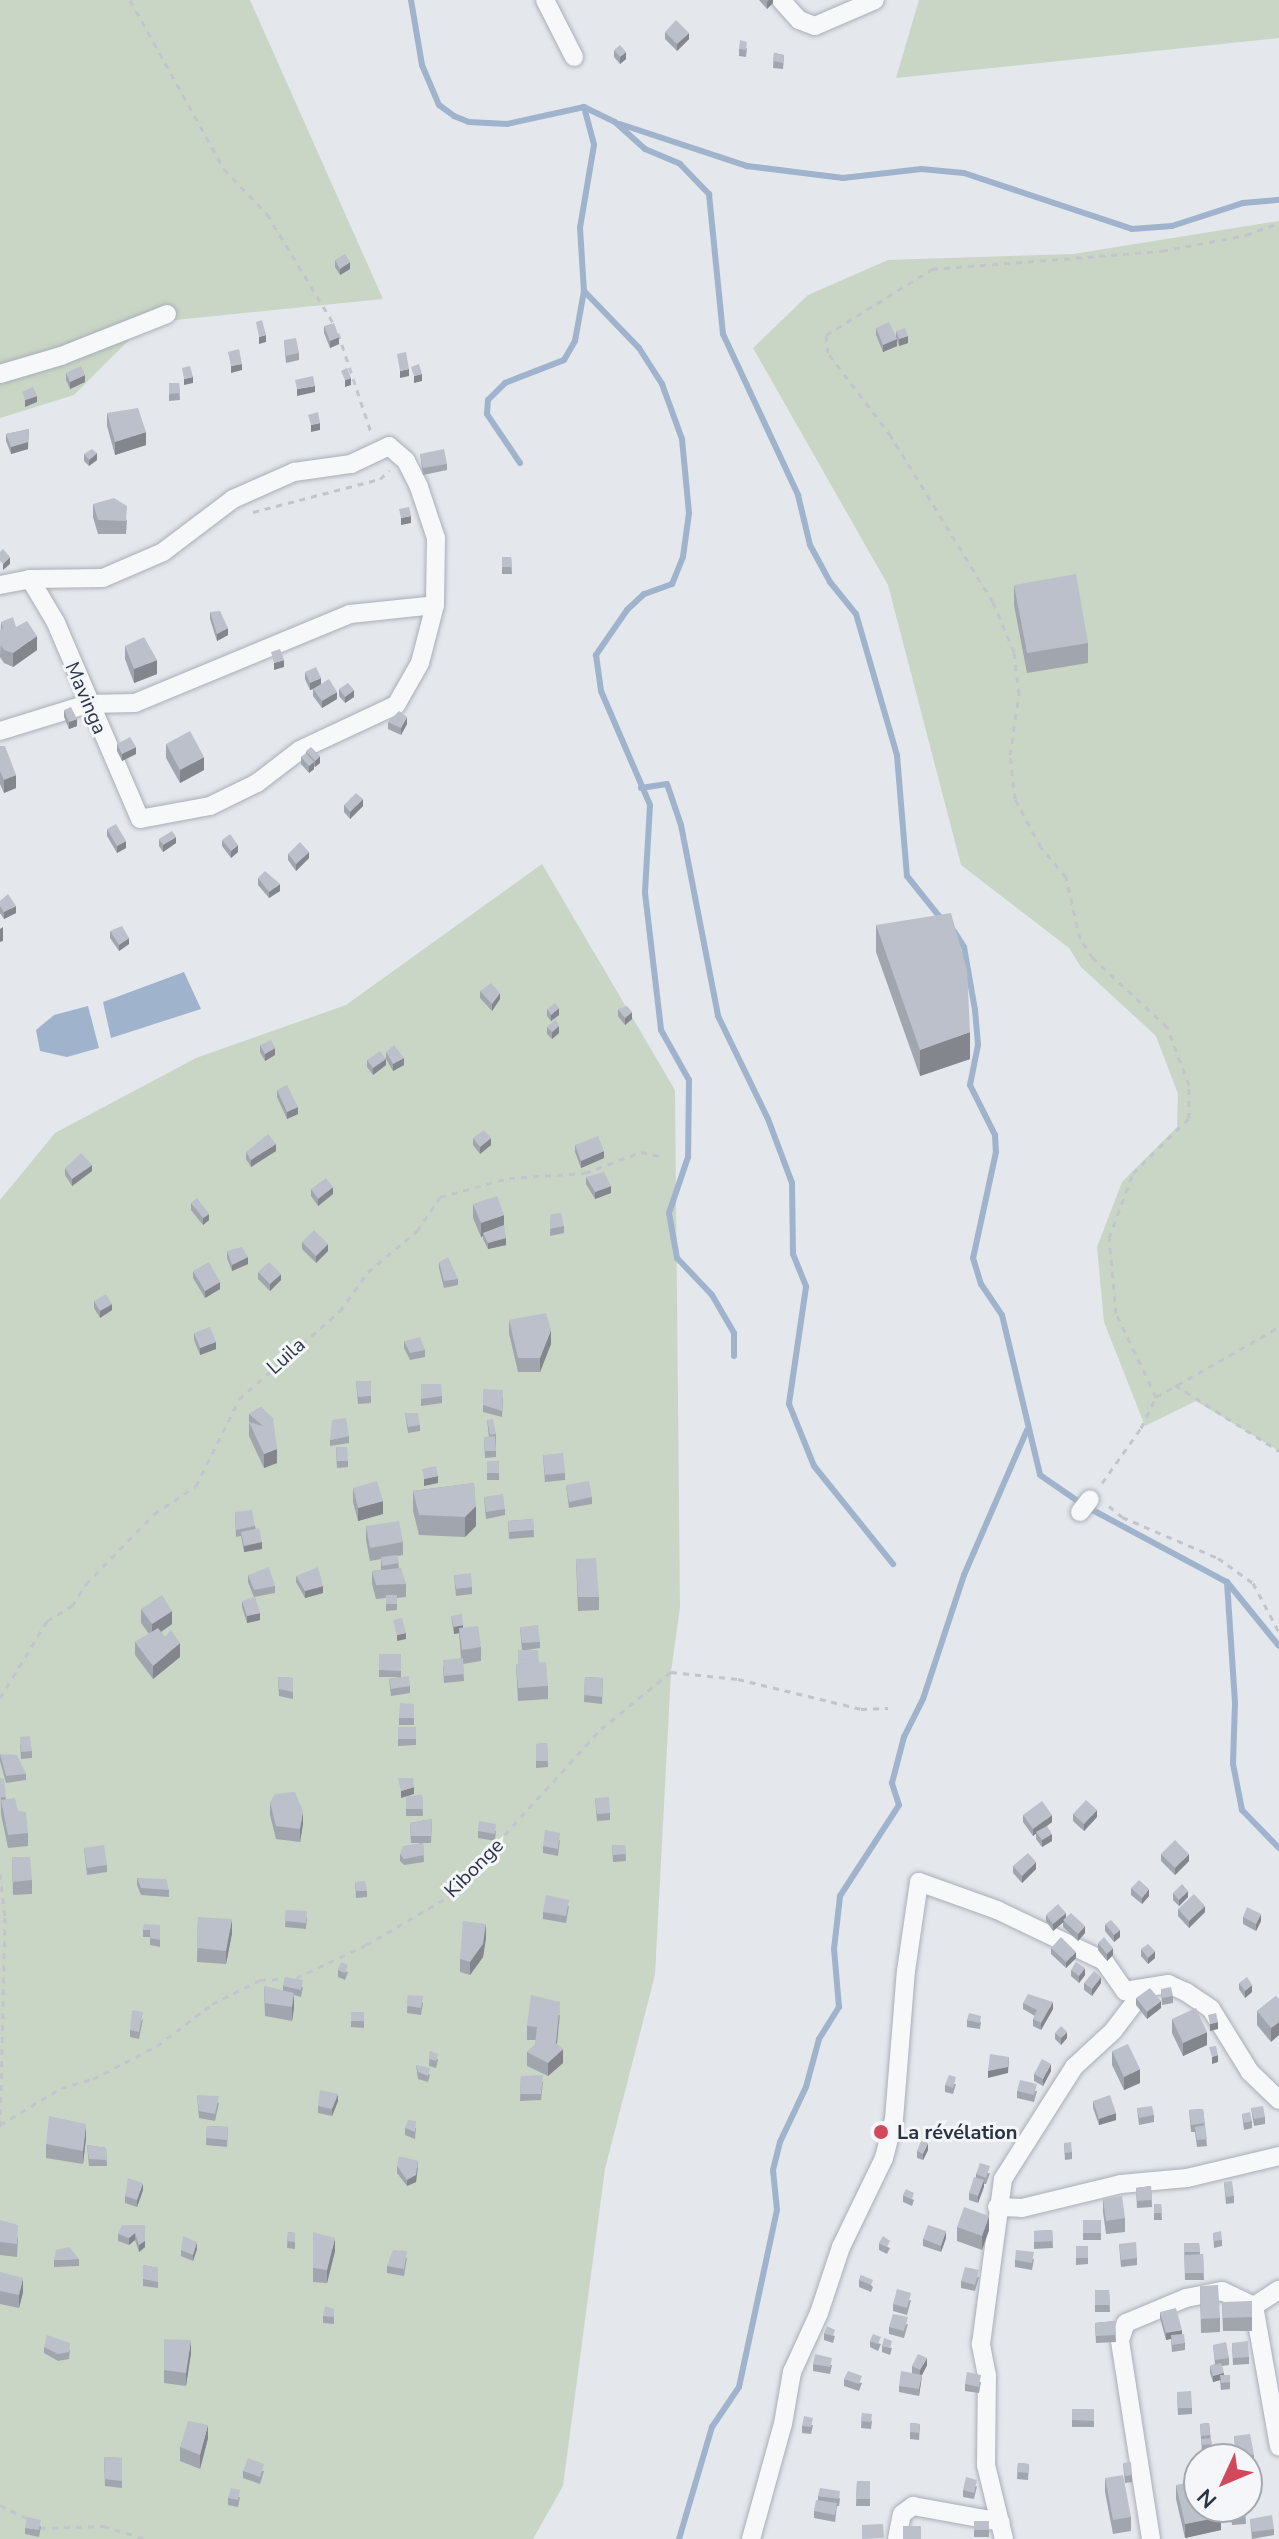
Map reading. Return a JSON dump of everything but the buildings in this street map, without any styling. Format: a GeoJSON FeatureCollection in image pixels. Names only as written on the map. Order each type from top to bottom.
{"type":"FeatureCollection","features":[{"type":"Feature","properties":{"kind":"street"},"geometry":{"type":"LineString","coordinates":[[545,0],[574,57]]}},
{"type":"Feature","properties":{"kind":"street"},"geometry":{"type":"LineString","coordinates":[[781,0],[799,20],[815,26],[875,0]]}},
{"type":"Feature","properties":{"kind":"street"},"geometry":{"type":"LineString","coordinates":[[0,374],[61,356],[167,314]]}},
{"type":"Feature","properties":{"kind":"street"},"geometry":{"type":"LineString","coordinates":[[0,585],[30,579],[51,582],[103,578],[163,552],[233,499],[294,472],[351,464],[375,449],[396,449],[419,487],[436,538],[435,605],[350,614],[135,703],[88,704],[0,731]]}},
{"type":"Feature","properties":{"kind":"street","name":"Mavinga"},"geometry":{"type":"LineString","coordinates":[[30,579],[55,621],[88,704],[140,819],[210,806],[257,783],[300,750],[352,730],[396,705],[420,663],[435,605]]}},
{"type":"Feature","properties":{"kind":"street"},"geometry":{"type":"LineString","coordinates":[[751,2539],[783,2424],[792,2372],[884,2158],[894,2119],[906,1971],[919,1882],[997,1910],[1104,1961],[1125,1991],[1168,1984],[1211,2009],[1250,2072],[1279,2100]]}},
{"type":"Feature","properties":{"kind":"street"},"geometry":{"type":"LineString","coordinates":[[897,2539],[902,2514],[913,2506],[1003,2531],[986,2465],[987,2376],[981,2344],[1003,2179],[1050,2101],[1145,1989]]}},
{"type":"Feature","properties":{"kind":"street"},"geometry":{"type":"LineString","coordinates":[[997,2207],[1022,2208],[1121,2184],[1187,2178],[1279,2156]]}},
{"type":"Feature","properties":{"kind":"street"},"geometry":{"type":"LineString","coordinates":[[1254,2306],[1279,2290]]}},
{"type":"Feature","properties":{"kind":"street"},"geometry":{"type":"LineString","coordinates":[[1151,2539],[1120,2340],[1126,2323],[1186,2298],[1222,2291],[1254,2306]]}},
{"type":"Feature","properties":{"kind":"street"},"geometry":{"type":"LineString","coordinates":[[1254,2306],[1279,2447]]}},
{"type":"Feature","properties":{"kind":"path"},"geometry":{"type":"LineString","coordinates":[[130,0],[224,169],[267,214],[328,311],[361,392],[375,449],[392,462],[380,479],[240,517]]}},
{"type":"Feature","properties":{"kind":"path"},"geometry":{"type":"LineString","coordinates":[[1156,1397],[1116,1313],[1109,1238],[1133,1173],[1189,1118],[1189,1085],[1167,1027],[1093,958],[1080,939],[1066,877],[1041,847],[1015,799],[1010,755],[1019,694],[1014,652],[993,602],[891,436],[828,353],[826,335],[932,269],[1162,251],[1246,235],[1279,223]]}},
{"type":"Feature","properties":{"kind":"path","name":"Luila"},"geometry":{"type":"LineString","coordinates":[[0,1698],[47,1621],[72,1606],[86,1584],[154,1514],[196,1486],[239,1399],[340,1311],[368,1272],[417,1231],[440,1197],[509,1178],[585,1173],[641,1152],[664,1157]]}},
{"type":"Feature","properties":{"kind":"path"},"geometry":{"type":"LineString","coordinates":[[1279,1327],[1156,1397],[1141,1428],[1085,1505],[1218,1558],[1253,1583],[1279,1632]]}},
{"type":"Feature","properties":{"kind":"path"},"geometry":{"type":"LineString","coordinates":[[1175,1385],[1279,1451]]}},
{"type":"Feature","properties":{"kind":"path","name":"Kibonge"},"geometry":{"type":"LineString","coordinates":[[1,2123],[157,2046],[212,2004],[260,1980],[296,1978],[366,1945],[448,1897],[601,1729],[671,1672],[738,1679],[861,1709],[888,1708]]}},
{"type":"Feature","properties":{"kind":"path"},"geometry":{"type":"LineString","coordinates":[[0,1874],[5,1917],[0,2131]]}},
{"type":"Feature","properties":{"kind":"path"},"geometry":{"type":"LineString","coordinates":[[0,2505],[22,2511],[38,2528],[103,2526],[146,2539]]}},
{"type":"Feature","properties":{"kind":"green space"},"geometry":{"type":"Polygon","coordinates":[[[0,0],[250,0],[383,299],[146,323],[74,395],[0,418],[0,0]]]}},
{"type":"Feature","properties":{"kind":"green space"},"geometry":{"type":"Polygon","coordinates":[[[919,0],[1279,0],[1279,38],[896,78],[919,0]]]}},
{"type":"Feature","properties":{"kind":"green space"},"geometry":{"type":"Polygon","coordinates":[[[1279,221],[1279,1451],[1196,1401],[1145,1426],[1104,1322],[1097,1247],[1122,1182],[1177,1127],[1178,1094],[1156,1036],[1081,967],[1069,948],[961,865],[888,585],[753,348],[808,295],[888,260],[1073,254],[1279,221]]]}},
{"type":"Feature","properties":{"kind":"green space"},"geometry":{"type":"Polygon","coordinates":[[[542,864],[675,1090],[680,1607],[671,1672],[655,1975],[605,2169],[563,2486],[533,2539],[0,2539],[0,1200],[55,1133],[196,1058],[346,1005],[542,864]]]}},
{"type":"Feature","properties":{"kind":"water"},"geometry":{"type":"Polygon","coordinates":[[[184,972],[201,1009],[111,1038],[103,1002],[184,972]]]}},
{"type":"Feature","properties":{"kind":"water"},"geometry":{"type":"Polygon","coordinates":[[[88,1006],[99,1048],[67,1057],[40,1051],[36,1030],[54,1015],[88,1006]]]}},
{"type":"Feature","properties":{"kind":"waterway"},"geometry":{"type":"LineString","coordinates":[[411,0],[422,65],[439,105],[454,116],[469,122],[507,124],[584,107],[615,122],[645,149],[680,164],[709,194],[723,334],[798,495],[810,545],[830,582],[856,614],[897,755],[907,876],[943,921]]}},
{"type":"Feature","properties":{"kind":"waterway"},"geometry":{"type":"LineString","coordinates":[[584,107],[594,145],[580,228],[584,291],[639,348],[662,384],[682,439],[689,513],[683,557],[672,584],[644,594],[627,610],[596,655],[601,691],[650,805],[645,893],[661,1030],[689,1080],[688,1157],[669,1213],[677,1258],[712,1295],[734,1333],[734,1356]]}},
{"type":"Feature","properties":{"kind":"waterway"},"geometry":{"type":"LineString","coordinates":[[620,124],[747,166],[843,178],[921,169],[964,173],[1132,229],[1172,226],[1243,203],[1279,200]]}},
{"type":"Feature","properties":{"kind":"waterway"},"geometry":{"type":"LineString","coordinates":[[520,463],[487,414],[488,400],[505,383],[564,360],[575,341],[584,291]]}},
{"type":"Feature","properties":{"kind":"waterway"},"geometry":{"type":"LineString","coordinates":[[641,788],[667,784],[681,825],[718,1016],[768,1119],[792,1183],[793,1254],[806,1287],[789,1404],[814,1466],[893,1564]]}},
{"type":"Feature","properties":{"kind":"waterway"},"geometry":{"type":"LineString","coordinates":[[954,931],[964,947],[975,1010],[978,1045],[970,1085],[995,1135],[996,1152],[973,1258],[981,1284],[1002,1315],[1040,1475],[1085,1506],[1227,1582],[1279,1646]]}},
{"type":"Feature","properties":{"kind":"waterway"},"geometry":{"type":"LineString","coordinates":[[679,2539],[712,2427],[739,2387],[777,2210],[773,2170],[780,2142],[806,2087],[819,2039],[839,2007],[834,1949],[840,1896],[899,1805],[892,1783],[904,1737],[923,1699],[964,1575],[1027,1430]]}},
{"type":"Feature","properties":{"kind":"waterway"},"geometry":{"type":"LineString","coordinates":[[1227,1582],[1235,1703],[1233,1764],[1242,1810],[1279,1848]]}},
{"type":"Feature","properties":{"kind":"place","name":"La révélation"},"geometry":{"type":"Point","coordinates":[881,2132]}}]}
